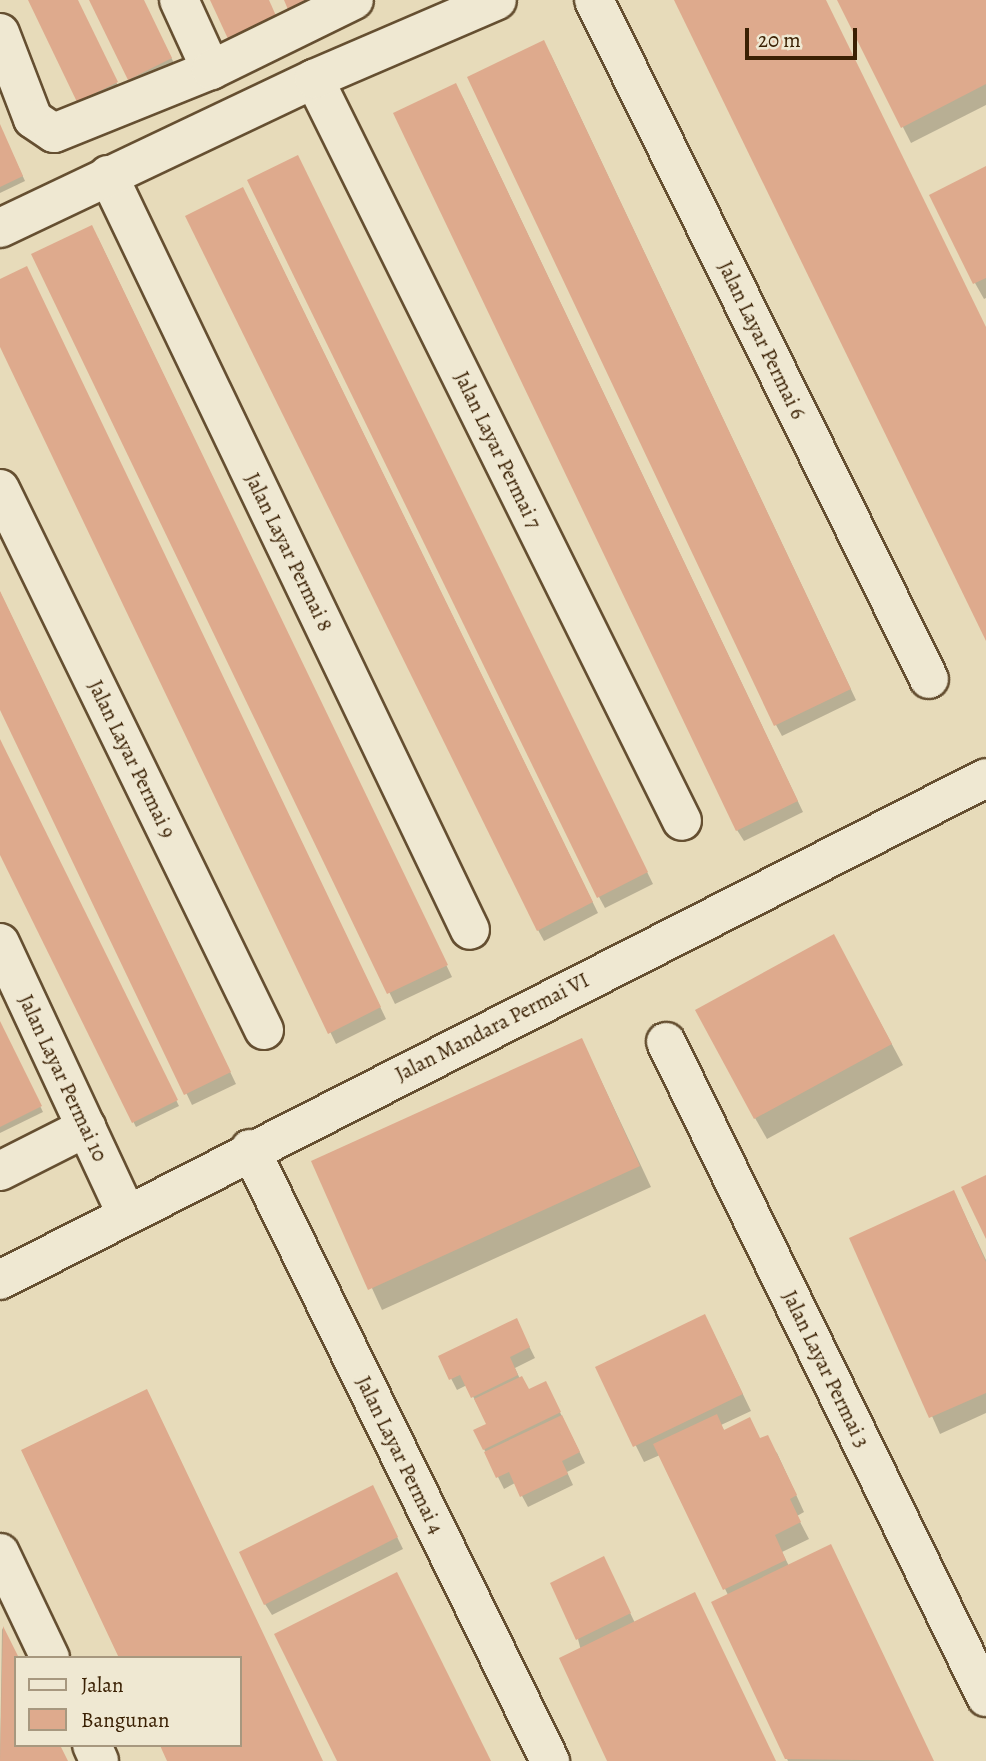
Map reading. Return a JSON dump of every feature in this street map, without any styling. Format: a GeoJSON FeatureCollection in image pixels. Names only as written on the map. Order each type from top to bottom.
{"type":"FeatureCollection","features":[{"type":"Feature","properties":{"kind":"street"},"geometry":{"type":"LineString","coordinates":[[179,0],[211,70]]}},
{"type":"Feature","properties":{"kind":"street"},"geometry":{"type":"LineString","coordinates":[[0,33],[33,119],[54,132],[211,70],[354,0]]}},
{"type":"Feature","properties":{"kind":"street"},"geometry":{"type":"LineString","coordinates":[[0,228],[314,79],[496,0]]}},
{"type":"Feature","properties":{"kind":"street","name":"Jalan Layar Permai 6"},"geometry":{"type":"LineString","coordinates":[[594,0],[929,679]]}},
{"type":"Feature","properties":{"kind":"street"},"geometry":{"type":"LineString","coordinates":[[255,48],[275,97]]}},
{"type":"Feature","properties":{"kind":"street","name":"Jalan Layar Permai 7"},"geometry":{"type":"LineString","coordinates":[[314,79],[682,821]]}},
{"type":"Feature","properties":{"kind":"street","name":"Jalan Layar Permai 8"},"geometry":{"type":"LineString","coordinates":[[108,175],[470,930]]}},
{"type":"Feature","properties":{"kind":"street","name":"Jalan Layar Permai 9"},"geometry":{"type":"LineString","coordinates":[[0,489],[264,1030]]}},
{"type":"Feature","properties":{"kind":"street","name":"Jalan Mandara Permai VI"},"geometry":{"type":"LineString","coordinates":[[0,1280],[126,1213],[986,778]]}},
{"type":"Feature","properties":{"kind":"street","name":"Jalan Layar Permai 10"},"geometry":{"type":"LineString","coordinates":[[0,943],[126,1213]]}},
{"type":"Feature","properties":{"kind":"street","name":"Jalan Layar Permai 3"},"geometry":{"type":"LineString","coordinates":[[666,1042],[986,1697]]}},
{"type":"Feature","properties":{"kind":"street"},"geometry":{"type":"LineString","coordinates":[[0,1171],[87,1127]]}},
{"type":"Feature","properties":{"kind":"street","name":"Jalan Layar Permai 4"},"geometry":{"type":"LineString","coordinates":[[250,1150],[550,1761]]}},
{"type":"Feature","properties":{"kind":"street"},"geometry":{"type":"LineString","coordinates":[[0,1553],[49,1656]]}},
{"type":"Feature","properties":{"kind":"building"},"geometry":{"type":"Polygon","coordinates":[[[28,0],[78,0],[118,82],[77,102],[28,0]]]}},
{"type":"Feature","properties":{"kind":"building"},"geometry":{"type":"Polygon","coordinates":[[[89,0],[144,0],[172,58],[128,80],[89,0]]]}},
{"type":"Feature","properties":{"kind":"building"},"geometry":{"type":"Polygon","coordinates":[[[210,0],[269,0],[277,18],[229,41],[210,0]]]}},
{"type":"Feature","properties":{"kind":"building"},"geometry":{"type":"Polygon","coordinates":[[[284,0],[316,0],[289,12],[284,0]]]}},
{"type":"Feature","properties":{"kind":"building"},"geometry":{"type":"Polygon","coordinates":[[[674,0],[826,0],[986,327],[986,641],[674,0]]]}},
{"type":"Feature","properties":{"kind":"building"},"geometry":{"type":"Polygon","coordinates":[[[837,0],[986,0],[986,84],[901,128],[837,0]]]}},
{"type":"Feature","properties":{"kind":"building"},"geometry":{"type":"Polygon","coordinates":[[[544,40],[851,689],[774,726],[467,77],[544,40]]]}},
{"type":"Feature","properties":{"kind":"building"},"geometry":{"type":"Polygon","coordinates":[[[456,83],[798,801],[736,831],[393,113],[456,83]]]}},
{"type":"Feature","properties":{"kind":"building"},"geometry":{"type":"Polygon","coordinates":[[[0,124],[23,176],[0,187],[0,124]]]}},
{"type":"Feature","properties":{"kind":"building"},"geometry":{"type":"Polygon","coordinates":[[[298,155],[648,872],[597,898],[247,180],[298,155]]]}},
{"type":"Feature","properties":{"kind":"building"},"geometry":{"type":"Polygon","coordinates":[[[986,166],[986,278],[973,284],[929,195],[986,166]]]}},
{"type":"Feature","properties":{"kind":"building"},"geometry":{"type":"Polygon","coordinates":[[[243,187],[593,902],[537,931],[185,216],[243,187]]]}},
{"type":"Feature","properties":{"kind":"building"},"geometry":{"type":"Polygon","coordinates":[[[92,225],[448,965],[387,994],[31,254],[92,225]]]}},
{"type":"Feature","properties":{"kind":"building"},"geometry":{"type":"Polygon","coordinates":[[[27,266],[381,1007],[328,1034],[0,347],[0,279],[27,266]]]}},
{"type":"Feature","properties":{"kind":"building"},"geometry":{"type":"Polygon","coordinates":[[[0,591],[231,1072],[184,1095],[0,710],[0,591]]]}},
{"type":"Feature","properties":{"kind":"building"},"geometry":{"type":"Polygon","coordinates":[[[0,739],[178,1100],[132,1123],[0,855],[0,739]]]}},
{"type":"Feature","properties":{"kind":"building"},"geometry":{"type":"Polygon","coordinates":[[[834,934],[892,1044],[754,1119],[695,1010],[834,934]]]}},
{"type":"Feature","properties":{"kind":"building"},"geometry":{"type":"Polygon","coordinates":[[[0,1021],[42,1106],[0,1127],[0,1021]]]}},
{"type":"Feature","properties":{"kind":"building"},"geometry":{"type":"Polygon","coordinates":[[[582,1038],[640,1166],[368,1290],[311,1161],[582,1038]]]}},
{"type":"Feature","properties":{"kind":"building"},"geometry":{"type":"Polygon","coordinates":[[[986,1175],[986,1239],[961,1187],[986,1175]]]}},
{"type":"Feature","properties":{"kind":"building"},"geometry":{"type":"Polygon","coordinates":[[[954,1190],[986,1262],[986,1393],[929,1418],[849,1238],[954,1190]]]}},
{"type":"Feature","properties":{"kind":"building"},"geometry":{"type":"Polygon","coordinates":[[[705,1314],[743,1394],[633,1447],[595,1367],[705,1314]]]}},
{"type":"Feature","properties":{"kind":"building"},"geometry":{"type":"Polygon","coordinates":[[[517,1318],[530,1347],[510,1357],[518,1375],[471,1398],[460,1375],[449,1380],[438,1356],[517,1318]]]}},
{"type":"Feature","properties":{"kind":"building"},"geometry":{"type":"Polygon","coordinates":[[[522,1376],[529,1389],[546,1381],[561,1412],[483,1450],[473,1430],[486,1424],[474,1399],[522,1376]]]}},
{"type":"Feature","properties":{"kind":"building"},"geometry":{"type":"Polygon","coordinates":[[[147,1389],[323,1761],[167,1761],[161,1747],[242,1747],[242,1656],[118,1656],[21,1450],[147,1389]]]}},
{"type":"Feature","properties":{"kind":"building"},"geometry":{"type":"Polygon","coordinates":[[[717,1414],[724,1430],[750,1417],[760,1438],[768,1435],[797,1495],[790,1499],[801,1522],[775,1535],[786,1560],[723,1590],[653,1444],[717,1414]]]}},
{"type":"Feature","properties":{"kind":"building"},"geometry":{"type":"Polygon","coordinates":[[[562,1415],[580,1452],[562,1461],[568,1474],[520,1497],[509,1472],[496,1478],[484,1452],[562,1415]]]}},
{"type":"Feature","properties":{"kind":"building"},"geometry":{"type":"Polygon","coordinates":[[[373,1485],[398,1537],[264,1605],[239,1552],[373,1485]]]}},
{"type":"Feature","properties":{"kind":"building"},"geometry":{"type":"Polygon","coordinates":[[[831,1544],[934,1761],[785,1759],[711,1602],[831,1544]]]}},
{"type":"Feature","properties":{"kind":"building"},"geometry":{"type":"Polygon","coordinates":[[[604,1556],[631,1613],[576,1640],[550,1583],[604,1556]]]}},
{"type":"Feature","properties":{"kind":"building"},"geometry":{"type":"Polygon","coordinates":[[[397,1572],[491,1761],[337,1761],[274,1634],[397,1572]]]}},
{"type":"Feature","properties":{"kind":"building"},"geometry":{"type":"Polygon","coordinates":[[[695,1592],[776,1761],[607,1761],[559,1658],[695,1592]]]}},
{"type":"Feature","properties":{"kind":"building"},"geometry":{"type":"Polygon","coordinates":[[[3,1626],[18,1656],[14,1656],[14,1747],[61,1747],[68,1761],[0,1761],[3,1626]]]}}]}
